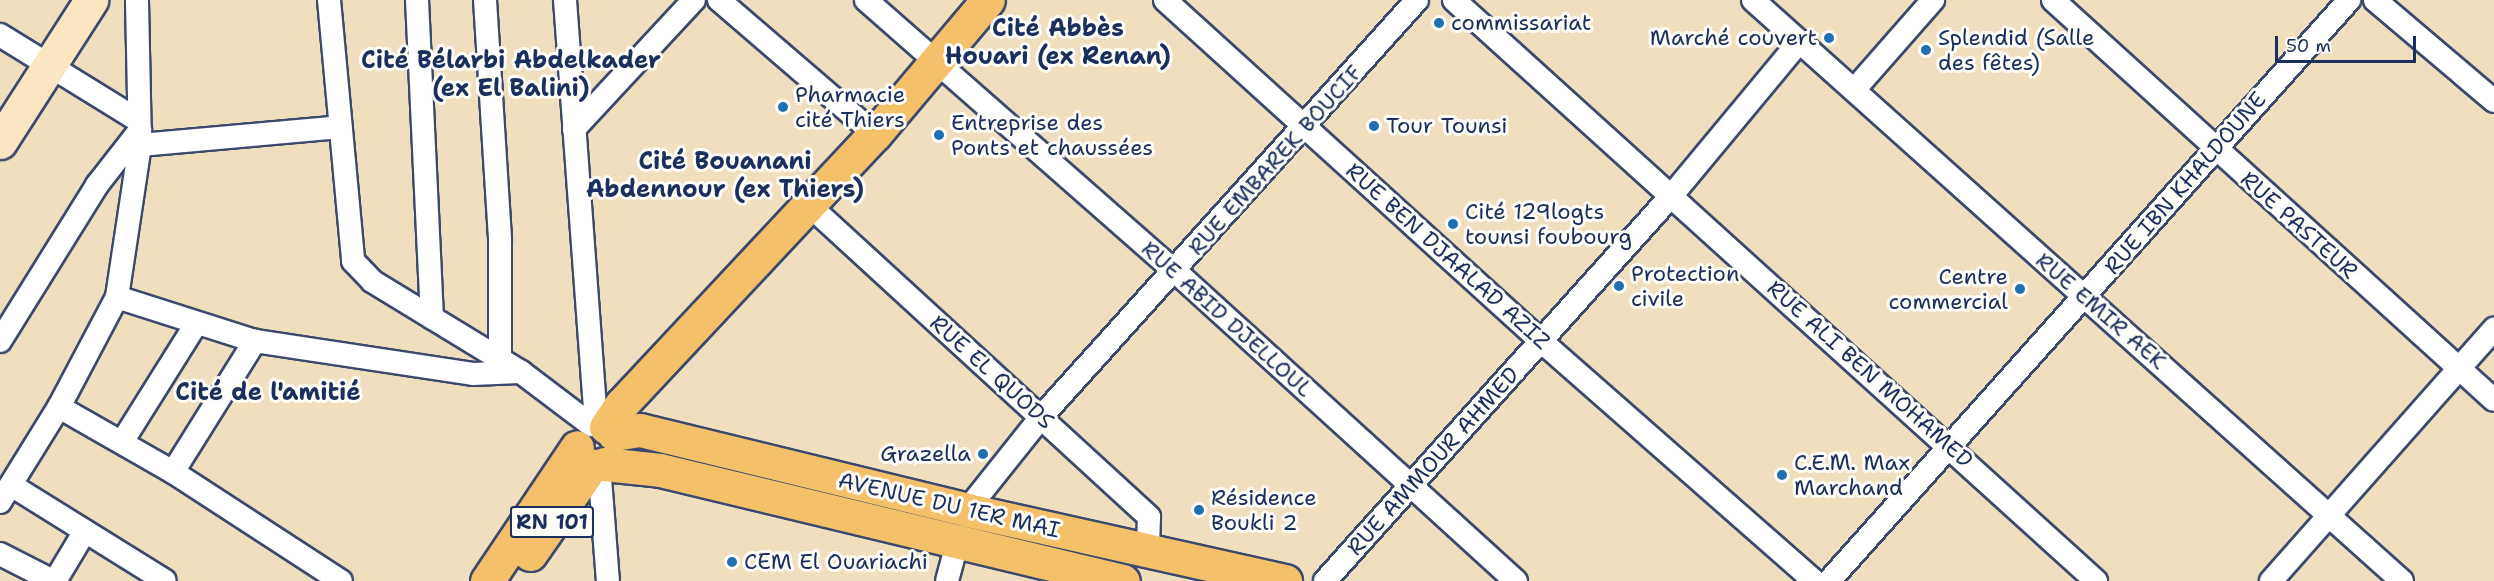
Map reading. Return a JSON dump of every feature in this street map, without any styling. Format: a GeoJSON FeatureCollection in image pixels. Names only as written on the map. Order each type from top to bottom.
{"type":"FeatureCollection","features":[{"type":"Feature","properties":{"kind":"main road"},"geometry":{"type":"LineString","coordinates":[[0,142],[91,0]]}},
{"type":"Feature","properties":{"kind":"main road","name":"RN 101"},"geometry":{"type":"LineString","coordinates":[[513,581],[593,446],[621,405],[810,206],[875,134],[934,61],[988,0]]}},
{"type":"Feature","properties":{"kind":"main road","name":"RN 101"},"geometry":{"type":"LineString","coordinates":[[487,581],[593,446]]}},
{"type":"Feature","properties":{"kind":"main road","name":"AVENUE DU 1ER MAI"},"geometry":{"type":"LineString","coordinates":[[593,446],[660,470],[963,525],[1144,566],[1285,581]]}},
{"type":"Feature","properties":{"kind":"main road","name":"AVENUE DU 1ER MAI"},"geometry":{"type":"LineString","coordinates":[[963,525],[1123,581]]}},
{"type":"Feature","properties":{"kind":"street"},"geometry":{"type":"LineString","coordinates":[[136,0],[140,132],[117,297],[59,407],[5,494],[85,531],[165,581]]}},
{"type":"Feature","properties":{"kind":"street"},"geometry":{"type":"LineString","coordinates":[[329,0],[353,261],[372,281],[500,362],[521,372],[593,446]]}},
{"type":"Feature","properties":{"kind":"street"},"geometry":{"type":"LineString","coordinates":[[417,0],[432,318]]}},
{"type":"Feature","properties":{"kind":"street"},"geometry":{"type":"LineString","coordinates":[[485,0],[500,241],[500,362]]}},
{"type":"Feature","properties":{"kind":"street"},"geometry":{"type":"LineString","coordinates":[[565,0],[593,446],[608,581]]}},
{"type":"Feature","properties":{"kind":"street"},"geometry":{"type":"LineString","coordinates":[[574,129],[694,0]]}},
{"type":"Feature","properties":{"kind":"street"},"geometry":{"type":"LineString","coordinates":[[719,0],[875,134]]}},
{"type":"Feature","properties":{"kind":"street","name":"RUE ABID DJELLOUL"},"geometry":{"type":"LineString","coordinates":[[866,0],[1175,271],[1516,581]]}},
{"type":"Feature","properties":{"kind":"street","name":"RUE BEN DJAALAD AZIZ"},"geometry":{"type":"LineString","coordinates":[[1165,0],[1541,341],[1814,581]]}},
{"type":"Feature","properties":{"kind":"street","name":"RUE EMBAREK BOUCIF"},"geometry":{"type":"LineString","coordinates":[[947,581],[963,525],[1042,416],[1417,0]]}},
{"type":"Feature","properties":{"kind":"street","name":"RUE ALI BEN MOHAMED"},"geometry":{"type":"LineString","coordinates":[[1454,0],[1951,447],[2096,581]]}},
{"type":"Feature","properties":{"kind":"street"},"geometry":{"type":"LineString","coordinates":[[1854,90],[1933,0]]}},
{"type":"Feature","properties":{"kind":"street","name":"RUE PASTEUR"},"geometry":{"type":"LineString","coordinates":[[2053,0],[2213,148],[2494,400]]}},
{"type":"Feature","properties":{"kind":"street","name":"RUE IBN KHALDOUNE"},"geometry":{"type":"LineString","coordinates":[[1828,581],[2084,298],[2213,148],[2349,0]]}},
{"type":"Feature","properties":{"kind":"street"},"geometry":{"type":"LineString","coordinates":[[2375,0],[2494,101]]}},
{"type":"Feature","properties":{"kind":"street","name":"RUE EMIR AEK"},"geometry":{"type":"LineString","coordinates":[[1757,1],[1799,42],[2402,581]]}},
{"type":"Feature","properties":{"kind":"street"},"geometry":{"type":"LineString","coordinates":[[0,35],[49,64],[140,132],[340,127]]}},
{"type":"Feature","properties":{"kind":"street","name":"RUE AMMOUR AHMED"},"geometry":{"type":"LineString","coordinates":[[1325,581],[1672,195],[1799,42]]}},
{"type":"Feature","properties":{"kind":"street"},"geometry":{"type":"LineString","coordinates":[[0,341],[97,185],[140,132]]}},
{"type":"Feature","properties":{"kind":"street","name":"RUE EL QUODS"},"geometry":{"type":"LineString","coordinates":[[810,206],[1042,416],[1149,517],[1144,566]]}},
{"type":"Feature","properties":{"kind":"street"},"geometry":{"type":"LineString","coordinates":[[117,297],[255,341],[473,374],[521,372]]}},
{"type":"Feature","properties":{"kind":"street"},"geometry":{"type":"LineString","coordinates":[[122,442],[196,324]]}},
{"type":"Feature","properties":{"kind":"street"},"geometry":{"type":"LineString","coordinates":[[2271,581],[2494,329]]}},
{"type":"Feature","properties":{"kind":"street"},"geometry":{"type":"LineString","coordinates":[[173,472],[255,341]]}},
{"type":"Feature","properties":{"kind":"street"},"geometry":{"type":"LineString","coordinates":[[59,407],[173,472],[341,581]]}},
{"type":"Feature","properties":{"kind":"street"},"geometry":{"type":"LineString","coordinates":[[0,554],[54,581],[85,531]]}},
{"type":"Feature","properties":{"kind":"place","name":"commissariat"},"geometry":{"type":"Point","coordinates":[1439,23]}},
{"type":"Feature","properties":{"kind":"place","name":"Marché couvert"},"geometry":{"type":"Point","coordinates":[1829,38]}},
{"type":"Feature","properties":{"kind":"place","name":"Splendid (Salle des fêtes)"},"geometry":{"type":"Point","coordinates":[1926,50]}},
{"type":"Feature","properties":{"kind":"place","name":"Pharmacie cité Thiers"},"geometry":{"type":"Point","coordinates":[783,107]}},
{"type":"Feature","properties":{"kind":"place","name":"Tour Tounsi"},"geometry":{"type":"Point","coordinates":[1374,126]}},
{"type":"Feature","properties":{"kind":"place","name":"Entreprise des Ponts et chaussées"},"geometry":{"type":"Point","coordinates":[939,135]}},
{"type":"Feature","properties":{"kind":"place","name":"Cité 129logts tounsi foubourg"},"geometry":{"type":"Point","coordinates":[1453,224]}},
{"type":"Feature","properties":{"kind":"place","name":"Protection civile"},"geometry":{"type":"Point","coordinates":[1619,286]}},
{"type":"Feature","properties":{"kind":"place","name":"Centre commercial"},"geometry":{"type":"Point","coordinates":[2020,289]}},
{"type":"Feature","properties":{"kind":"place","name":"Grazella"},"geometry":{"type":"Point","coordinates":[983,454]}},
{"type":"Feature","properties":{"kind":"place","name":"C.E.M. Max Marchand"},"geometry":{"type":"Point","coordinates":[1782,475]}},
{"type":"Feature","properties":{"kind":"place","name":"Résidence Boukli 2"},"geometry":{"type":"Point","coordinates":[1199,510]}},
{"type":"Feature","properties":{"kind":"place","name":"CEM El Ouariachi"},"geometry":{"type":"Point","coordinates":[732,562]}},
{"type":"Feature","properties":{"kind":"district","name":"Cité Abbès Houari (ex Renan)"},"geometry":{"type":"Point","coordinates":[1058,43]}},
{"type":"Feature","properties":{"kind":"district","name":"Cité Bélarbi Abdelkader (ex El Balini)"},"geometry":{"type":"Point","coordinates":[511,75]}},
{"type":"Feature","properties":{"kind":"district","name":"Cité Bouanani Abdennour (ex Thiers)"},"geometry":{"type":"Point","coordinates":[725,176]}},
{"type":"Feature","properties":{"kind":"district","name":"Cité de l'amitié"},"geometry":{"type":"Point","coordinates":[268,393]}}]}
